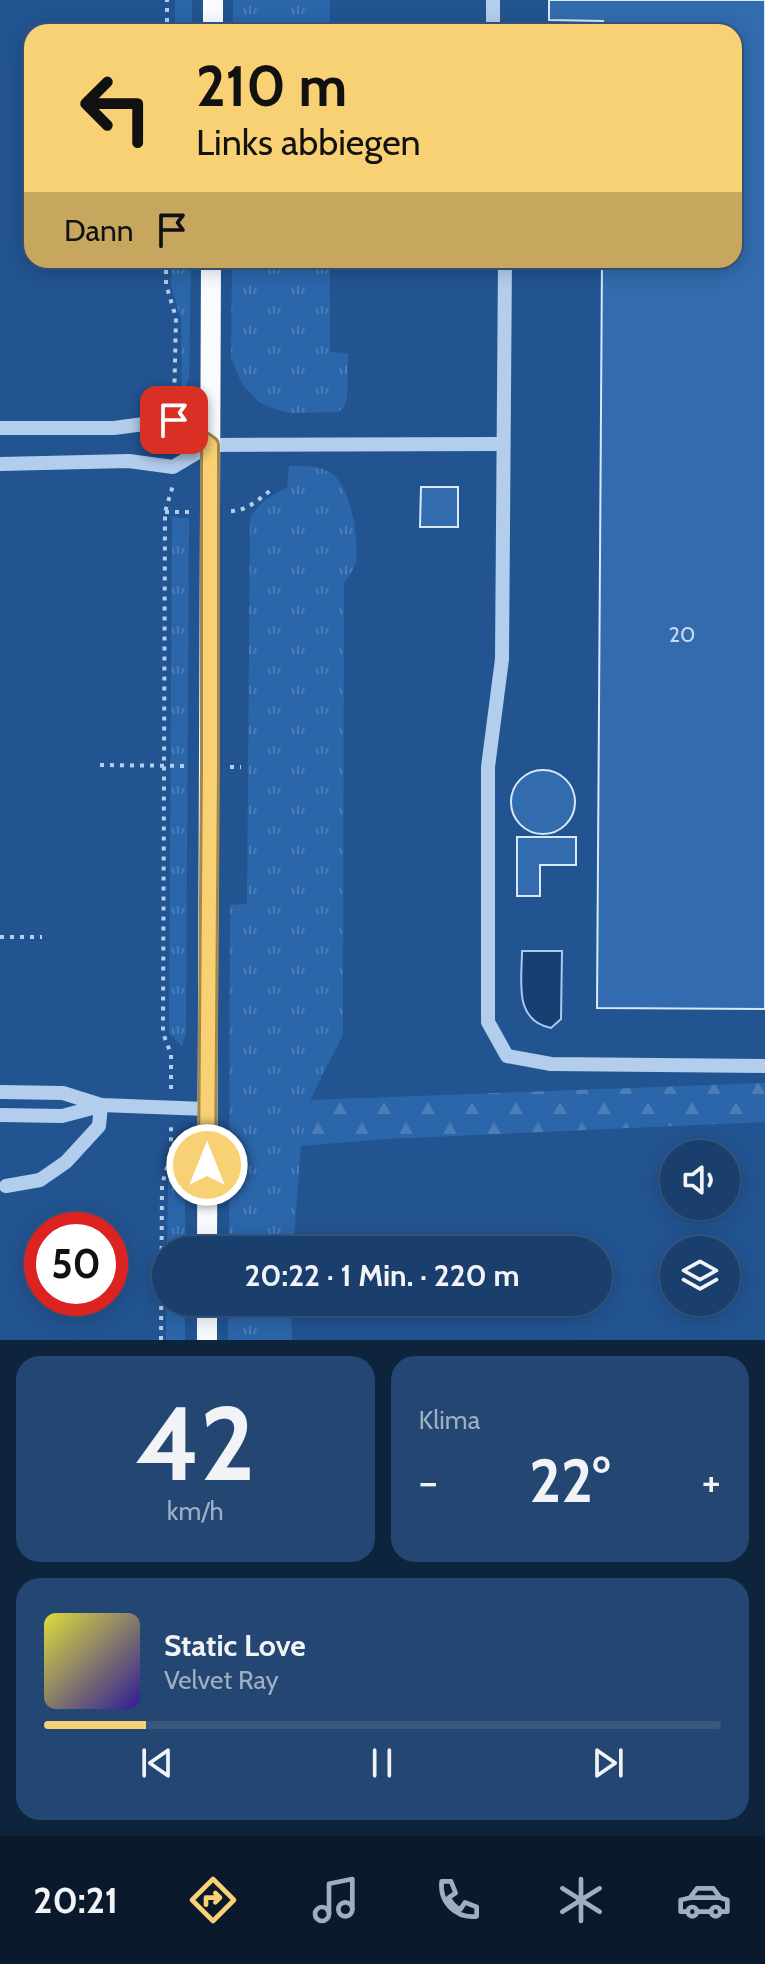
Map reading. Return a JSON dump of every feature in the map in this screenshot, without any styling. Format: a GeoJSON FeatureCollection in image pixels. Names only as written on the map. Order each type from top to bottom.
{"type":"FeatureCollection","features":[{"type":"Feature","properties":{"kind":"main road"},"geometry":{"type":"LineString","coordinates":[[213,0],[213,24]]}},
{"type":"Feature","properties":{"kind":"main road"},"geometry":{"type":"LineString","coordinates":[[207,1236],[211,268]]}},
{"type":"Feature","properties":{"kind":"main road"},"geometry":{"type":"LineString","coordinates":[[207,1316],[207,1340]]}},
{"type":"Feature","properties":{"kind":"street"},"geometry":{"type":"LineString","coordinates":[[493,0],[493,24]]}},
{"type":"Feature","properties":{"kind":"street"},"geometry":{"type":"LineString","coordinates":[[505,268],[502,659],[488,767],[488,1022],[507,1056],[551,1064],[765,1066]]}},
{"type":"Feature","properties":{"kind":"street"},"geometry":{"type":"LineString","coordinates":[[0,428],[114,428],[174,420],[210,445]]}},
{"type":"Feature","properties":{"kind":"street"},"geometry":{"type":"LineString","coordinates":[[0,464],[129,461],[173,467],[210,445],[503,444]]}},
{"type":"Feature","properties":{"kind":"street"},"geometry":{"type":"LineString","coordinates":[[0,1092],[63,1093],[101,1105],[206,1109]]}},
{"type":"Feature","properties":{"kind":"street"},"geometry":{"type":"LineString","coordinates":[[0,1115],[62,1116],[101,1105]]}},
{"type":"Feature","properties":{"kind":"street"},"geometry":{"type":"LineString","coordinates":[[6,1186],[40,1180],[66,1162],[99,1126],[101,1105]]}},
{"type":"Feature","properties":{"kind":"path"},"geometry":{"type":"LineString","coordinates":[[167,0],[167,24]]}},
{"type":"Feature","properties":{"kind":"path"},"geometry":{"type":"LineString","coordinates":[[166,268],[166,284],[176,318],[174,420]]}},
{"type":"Feature","properties":{"kind":"path"},"geometry":{"type":"LineString","coordinates":[[161,1340],[162,1185],[171,1153],[171,1054],[163,1033],[165,512],[173,490],[173,467]]}},
{"type":"Feature","properties":{"kind":"path"},"geometry":{"type":"LineString","coordinates":[[100,765],[241,767]]}},
{"type":"Feature","properties":{"kind":"path"},"geometry":{"type":"LineString","coordinates":[[0,937],[42,937]]}},
{"type":"Feature","properties":{"kind":"green space"},"geometry":{"type":"Polygon","coordinates":[[[175,0],[192,0],[192,24],[175,24],[175,0]]]}},
{"type":"Feature","properties":{"kind":"green space"},"geometry":{"type":"Polygon","coordinates":[[[233,0],[330,0],[330,24],[233,24],[233,0]]]}},
{"type":"Feature","properties":{"kind":"green space"},"geometry":{"type":"Polygon","coordinates":[[[172,268],[191,268],[189,379],[182,392],[181,319],[171,286],[172,268]]]}},
{"type":"Feature","properties":{"kind":"green space"},"geometry":{"type":"Polygon","coordinates":[[[232,268],[330,268],[330,352],[348,353],[347,399],[339,412],[290,413],[260,403],[242,384],[231,358],[232,268]]]}},
{"type":"Feature","properties":{"kind":"green space"},"geometry":{"type":"Polygon","coordinates":[[[289,466],[311,466],[331,473],[344,489],[356,540],[355,564],[344,583],[343,1035],[310,1100],[301,1146],[294,1236],[229,1236],[230,905],[247,904],[250,517],[266,500],[287,488],[289,466]]]}},
{"type":"Feature","properties":{"kind":"green space"},"geometry":{"type":"Polygon","coordinates":[[[172,517],[189,518],[186,1034],[182,1046],[169,1033],[172,517]]]}},
{"type":"Feature","properties":{"kind":"green space"},"geometry":{"type":"Polygon","coordinates":[[[765,1083],[765,1122],[387,1139],[301,1146],[310,1100],[765,1083]]]}},
{"type":"Feature","properties":{"kind":"green space"},"geometry":{"type":"Polygon","coordinates":[[[180,1170],[185,1200],[185,1236],[167,1236],[168,1181],[180,1170]]]}},
{"type":"Feature","properties":{"kind":"green space"},"geometry":{"type":"Polygon","coordinates":[[[167,1316],[185,1316],[185,1340],[166,1340],[167,1316]]]}},
{"type":"Feature","properties":{"kind":"green space"},"geometry":{"type":"Polygon","coordinates":[[[228,1316],[291,1316],[292,1340],[228,1340],[228,1316]]]}},
{"type":"Feature","properties":{"kind":"shaded area"},"geometry":{"type":"Polygon","coordinates":[[[522,951],[562,951],[561,1019],[551,1028],[539,1024],[525,1008],[521,986],[522,951]]]}},
{"type":"Feature","properties":{"kind":"building"},"geometry":{"type":"Polygon","coordinates":[[[549,0],[765,0],[765,1009],[597,1008],[602,268],[742,268],[742,24],[603,24],[603,21],[549,20],[549,0]]]}},
{"type":"Feature","properties":{"kind":"building"},"geometry":{"type":"Polygon","coordinates":[[[421,487],[458,487],[458,527],[420,527],[421,487]]]}},
{"type":"Feature","properties":{"kind":"building"},"geometry":{"type":"Polygon","coordinates":[[[543,770],[561,776],[569,784],[575,802],[569,820],[561,828],[543,834],[525,828],[517,820],[511,802],[517,784],[525,776],[543,770]]]}},
{"type":"Feature","properties":{"kind":"building"},"geometry":{"type":"Polygon","coordinates":[[[517,837],[576,837],[576,865],[540,865],[540,896],[517,896],[517,837]]]}},
{"type":"Feature","properties":{"kind":"route"},"geometry":{"type":"LineString","coordinates":[[174,420],[210,445],[207,1165]]}}]}
